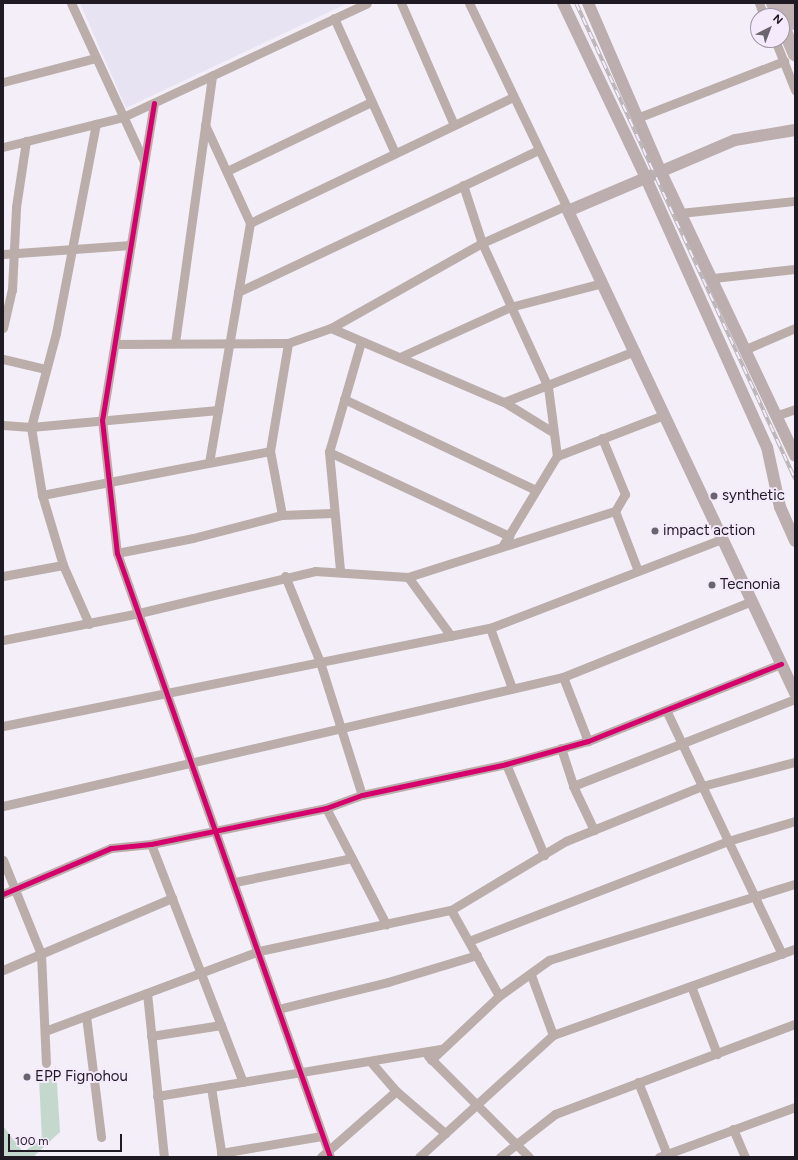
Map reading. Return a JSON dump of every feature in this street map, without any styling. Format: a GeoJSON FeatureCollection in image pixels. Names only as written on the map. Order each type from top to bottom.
{"type":"FeatureCollection","features":[{"type":"Feature","properties":{"kind":"highway"},"geometry":{"type":"LineString","coordinates":[[786,3],[795,23]]}},
{"type":"Feature","properties":{"kind":"highway"},"geometry":{"type":"LineString","coordinates":[[787,48],[789,58]]}},
{"type":"Feature","properties":{"kind":"main road"},"geometry":{"type":"LineString","coordinates":[[563,3],[645,176],[767,447],[780,508],[795,541]]}},
{"type":"Feature","properties":{"kind":"main road"},"geometry":{"type":"LineString","coordinates":[[588,3],[660,170],[713,278],[775,416],[795,456]]}},
{"type":"Feature","properties":{"kind":"main road"},"geometry":{"type":"LineString","coordinates":[[795,130],[747,136],[645,176],[567,209],[795,693]]}},
{"type":"Feature","properties":{"kind":"street"},"geometry":{"type":"LineString","coordinates":[[71,3],[144,162]]}},
{"type":"Feature","properties":{"kind":"street"},"geometry":{"type":"LineString","coordinates":[[3,147],[123,117],[367,3]]}},
{"type":"Feature","properties":{"kind":"street"},"geometry":{"type":"LineString","coordinates":[[401,3],[454,125]]}},
{"type":"Feature","properties":{"kind":"street"},"geometry":{"type":"LineString","coordinates":[[115,344],[288,343],[330,328],[482,243],[567,209],[468,3]]}},
{"type":"Feature","properties":{"kind":"street"},"geometry":{"type":"LineString","coordinates":[[334,18],[396,153]]}},
{"type":"Feature","properties":{"kind":"street"},"geometry":{"type":"LineString","coordinates":[[781,48],[789,58],[795,90]]}},
{"type":"Feature","properties":{"kind":"street"},"geometry":{"type":"LineString","coordinates":[[3,82],[96,58]]}},
{"type":"Feature","properties":{"kind":"street"},"geometry":{"type":"LineString","coordinates":[[637,118],[789,58]]}},
{"type":"Feature","properties":{"kind":"street"},"geometry":{"type":"LineString","coordinates":[[175,343],[212,76]]}},
{"type":"Feature","properties":{"kind":"street"},"geometry":{"type":"LineString","coordinates":[[250,223],[513,97]]}},
{"type":"Feature","properties":{"kind":"street"},"geometry":{"type":"LineString","coordinates":[[227,172],[372,102]]}},
{"type":"Feature","properties":{"kind":"street"},"geometry":{"type":"LineString","coordinates":[[154,103],[102,420],[117,553],[166,693],[217,830],[299,1073],[329,1154]]}},
{"type":"Feature","properties":{"kind":"street"},"geometry":{"type":"LineString","coordinates":[[89,624],[63,565],[42,495],[31,427],[45,369],[56,333],[70,251],[96,124]]}},
{"type":"Feature","properties":{"kind":"street"},"geometry":{"type":"LineString","coordinates":[[205,125],[250,223],[209,462]]}},
{"type":"Feature","properties":{"kind":"street"},"geometry":{"type":"LineString","coordinates":[[3,328],[12,290],[16,207],[26,141]]}},
{"type":"Feature","properties":{"kind":"street"},"geometry":{"type":"LineString","coordinates":[[238,292],[538,150]]}},
{"type":"Feature","properties":{"kind":"street"},"geometry":{"type":"LineString","coordinates":[[463,185],[482,243],[510,307],[548,387],[551,431],[557,456]]}},
{"type":"Feature","properties":{"kind":"street"},"geometry":{"type":"LineString","coordinates":[[680,213],[795,201]]}},
{"type":"Feature","properties":{"kind":"street"},"geometry":{"type":"LineString","coordinates":[[3,254],[70,251],[131,245]]}},
{"type":"Feature","properties":{"kind":"street"},"geometry":{"type":"LineString","coordinates":[[713,278],[795,268]]}},
{"type":"Feature","properties":{"kind":"street"},"geometry":{"type":"LineString","coordinates":[[400,357],[510,307],[603,283]]}},
{"type":"Feature","properties":{"kind":"street"},"geometry":{"type":"LineString","coordinates":[[330,328],[504,402],[551,431]]}},
{"type":"Feature","properties":{"kind":"street"},"geometry":{"type":"LineString","coordinates":[[746,350],[795,328]]}},
{"type":"Feature","properties":{"kind":"street"},"geometry":{"type":"LineString","coordinates":[[340,570],[332,513],[329,452],[361,342]]}},
{"type":"Feature","properties":{"kind":"street"},"geometry":{"type":"LineString","coordinates":[[282,515],[270,451],[288,343]]}},
{"type":"Feature","properties":{"kind":"street"},"geometry":{"type":"LineString","coordinates":[[504,402],[548,387],[635,351]]}},
{"type":"Feature","properties":{"kind":"street"},"geometry":{"type":"LineString","coordinates":[[3,360],[45,369]]}},
{"type":"Feature","properties":{"kind":"street"},"geometry":{"type":"LineString","coordinates":[[344,399],[536,490]]}},
{"type":"Feature","properties":{"kind":"street"},"geometry":{"type":"LineString","coordinates":[[775,416],[795,409]]}},
{"type":"Feature","properties":{"kind":"street"},"geometry":{"type":"LineString","coordinates":[[3,425],[31,427],[218,410]]}},
{"type":"Feature","properties":{"kind":"street"},"geometry":{"type":"LineString","coordinates":[[503,545],[557,456],[664,414]]}},
{"type":"Feature","properties":{"kind":"street"},"geometry":{"type":"LineString","coordinates":[[3,640],[139,613],[285,576],[340,570],[408,577],[503,545],[615,511],[625,494],[602,438]]}},
{"type":"Feature","properties":{"kind":"street"},"geometry":{"type":"LineString","coordinates":[[42,495],[270,451]]}},
{"type":"Feature","properties":{"kind":"street"},"geometry":{"type":"LineString","coordinates":[[329,452],[509,536]]}},
{"type":"Feature","properties":{"kind":"street"},"geometry":{"type":"LineString","coordinates":[[615,511],[638,570]]}},
{"type":"Feature","properties":{"kind":"street"},"geometry":{"type":"LineString","coordinates":[[117,553],[194,538],[282,515],[332,513]]}},
{"type":"Feature","properties":{"kind":"street"},"geometry":{"type":"LineString","coordinates":[[3,726],[490,628],[722,539]]}},
{"type":"Feature","properties":{"kind":"street"},"geometry":{"type":"LineString","coordinates":[[3,576],[63,565]]}},
{"type":"Feature","properties":{"kind":"street"},"geometry":{"type":"LineString","coordinates":[[285,576],[320,662],[338,729],[362,794]]}},
{"type":"Feature","properties":{"kind":"street"},"geometry":{"type":"LineString","coordinates":[[408,577],[451,636]]}},
{"type":"Feature","properties":{"kind":"street"},"geometry":{"type":"LineString","coordinates":[[3,806],[563,677],[752,601]]}},
{"type":"Feature","properties":{"kind":"street"},"geometry":{"type":"LineString","coordinates":[[490,628],[512,688]]}},
{"type":"Feature","properties":{"kind":"street"},"geometry":{"type":"LineString","coordinates":[[3,894],[111,848],[151,844],[326,808],[362,794],[506,764],[561,748],[588,740],[781,664]]}},
{"type":"Feature","properties":{"kind":"street"},"geometry":{"type":"LineString","coordinates":[[563,677],[588,740]]}},
{"type":"Feature","properties":{"kind":"street"},"geometry":{"type":"LineString","coordinates":[[573,786],[795,700]]}},
{"type":"Feature","properties":{"kind":"street"},"geometry":{"type":"LineString","coordinates":[[666,710],[782,954]]}},
{"type":"Feature","properties":{"kind":"street"},"geometry":{"type":"LineString","coordinates":[[561,748],[573,786],[594,830]]}},
{"type":"Feature","properties":{"kind":"street"},"geometry":{"type":"LineString","coordinates":[[45,1031],[259,952],[451,910],[566,841],[702,786],[795,762]]}},
{"type":"Feature","properties":{"kind":"street"},"geometry":{"type":"LineString","coordinates":[[506,764],[544,855]]}},
{"type":"Feature","properties":{"kind":"street"},"geometry":{"type":"LineString","coordinates":[[326,808],[386,924]]}},
{"type":"Feature","properties":{"kind":"street"},"geometry":{"type":"LineString","coordinates":[[469,941],[728,841],[795,822]]}},
{"type":"Feature","properties":{"kind":"street"},"geometry":{"type":"LineString","coordinates":[[151,844],[243,1082]]}},
{"type":"Feature","properties":{"kind":"street"},"geometry":{"type":"LineString","coordinates":[[235,882],[352,858]]}},
{"type":"Feature","properties":{"kind":"street"},"geometry":{"type":"LineString","coordinates":[[3,860],[41,954],[46,1063]]}},
{"type":"Feature","properties":{"kind":"street"},"geometry":{"type":"LineString","coordinates":[[431,1060],[498,996],[531,975],[549,960],[795,884]]}},
{"type":"Feature","properties":{"kind":"street"},"geometry":{"type":"LineString","coordinates":[[3,970],[172,898]]}},
{"type":"Feature","properties":{"kind":"street"},"geometry":{"type":"LineString","coordinates":[[451,910],[477,955],[498,996]]}},
{"type":"Feature","properties":{"kind":"street"},"geometry":{"type":"LineString","coordinates":[[419,1157],[553,1035],[795,949]]}},
{"type":"Feature","properties":{"kind":"street"},"geometry":{"type":"LineString","coordinates":[[278,1009],[388,982],[477,955]]}},
{"type":"Feature","properties":{"kind":"street"},"geometry":{"type":"LineString","coordinates":[[531,975],[553,1035]]}},
{"type":"Feature","properties":{"kind":"street"},"geometry":{"type":"LineString","coordinates":[[691,986],[717,1054]]}},
{"type":"Feature","properties":{"kind":"street"},"geometry":{"type":"LineString","coordinates":[[147,993],[164,1157]]}},
{"type":"Feature","properties":{"kind":"street"},"geometry":{"type":"LineString","coordinates":[[86,1016],[101,1137]]}},
{"type":"Feature","properties":{"kind":"street"},"geometry":{"type":"LineString","coordinates":[[500,1157],[515,1143],[555,1114],[795,1024]]}},
{"type":"Feature","properties":{"kind":"street"},"geometry":{"type":"LineString","coordinates":[[151,1036],[221,1025]]}},
{"type":"Feature","properties":{"kind":"street"},"geometry":{"type":"LineString","coordinates":[[158,1096],[442,1049]]}},
{"type":"Feature","properties":{"kind":"street"},"geometry":{"type":"LineString","coordinates":[[425,1052],[431,1060],[529,1157]]}},
{"type":"Feature","properties":{"kind":"street"},"geometry":{"type":"LineString","coordinates":[[370,1061],[396,1091],[445,1133]]}},
{"type":"Feature","properties":{"kind":"street"},"geometry":{"type":"LineString","coordinates":[[638,1082],[664,1156],[795,1107]]}},
{"type":"Feature","properties":{"kind":"street"},"geometry":{"type":"LineString","coordinates":[[211,1087],[221,1155],[322,1136]]}},
{"type":"Feature","properties":{"kind":"street"},"geometry":{"type":"LineString","coordinates":[[321,1157],[329,1154],[396,1091]]}},
{"type":"Feature","properties":{"kind":"street"},"geometry":{"type":"LineString","coordinates":[[733,1130],[745,1157]]}},
{"type":"Feature","properties":{"kind":"shaded area"},"geometry":{"type":"Polygon","coordinates":[[[80,3],[348,3],[126,108],[80,3]]]}},
{"type":"Feature","properties":{"kind":"green space"},"geometry":{"type":"Polygon","coordinates":[[[56,1067],[60,1132],[33,1157],[3,1157],[3,1126],[23,1152],[42,1140],[39,1078],[56,1067]]]}},
{"type":"Feature","properties":{"kind":"railway"},"geometry":{"type":"LineString","coordinates":[[576,3],[795,479]]}},
{"type":"Feature","properties":{"kind":"cycle path"},"geometry":{"type":"LineString","coordinates":[[154,103],[102,420],[117,553],[330,1157]]}},
{"type":"Feature","properties":{"kind":"cycle path"},"geometry":{"type":"LineString","coordinates":[[3,894],[111,848],[151,844],[326,808],[362,795],[506,764],[588,741],[781,664]]}},
{"type":"Feature","properties":{"kind":"place","name":"synthetic"},"geometry":{"type":"Point","coordinates":[714,496]}},
{"type":"Feature","properties":{"kind":"place","name":"impact action"},"geometry":{"type":"Point","coordinates":[655,531]}},
{"type":"Feature","properties":{"kind":"place","name":"Tecnonia"},"geometry":{"type":"Point","coordinates":[712,585]}},
{"type":"Feature","properties":{"kind":"place","name":"EPP Fignohou"},"geometry":{"type":"Point","coordinates":[27,1077]}}]}
